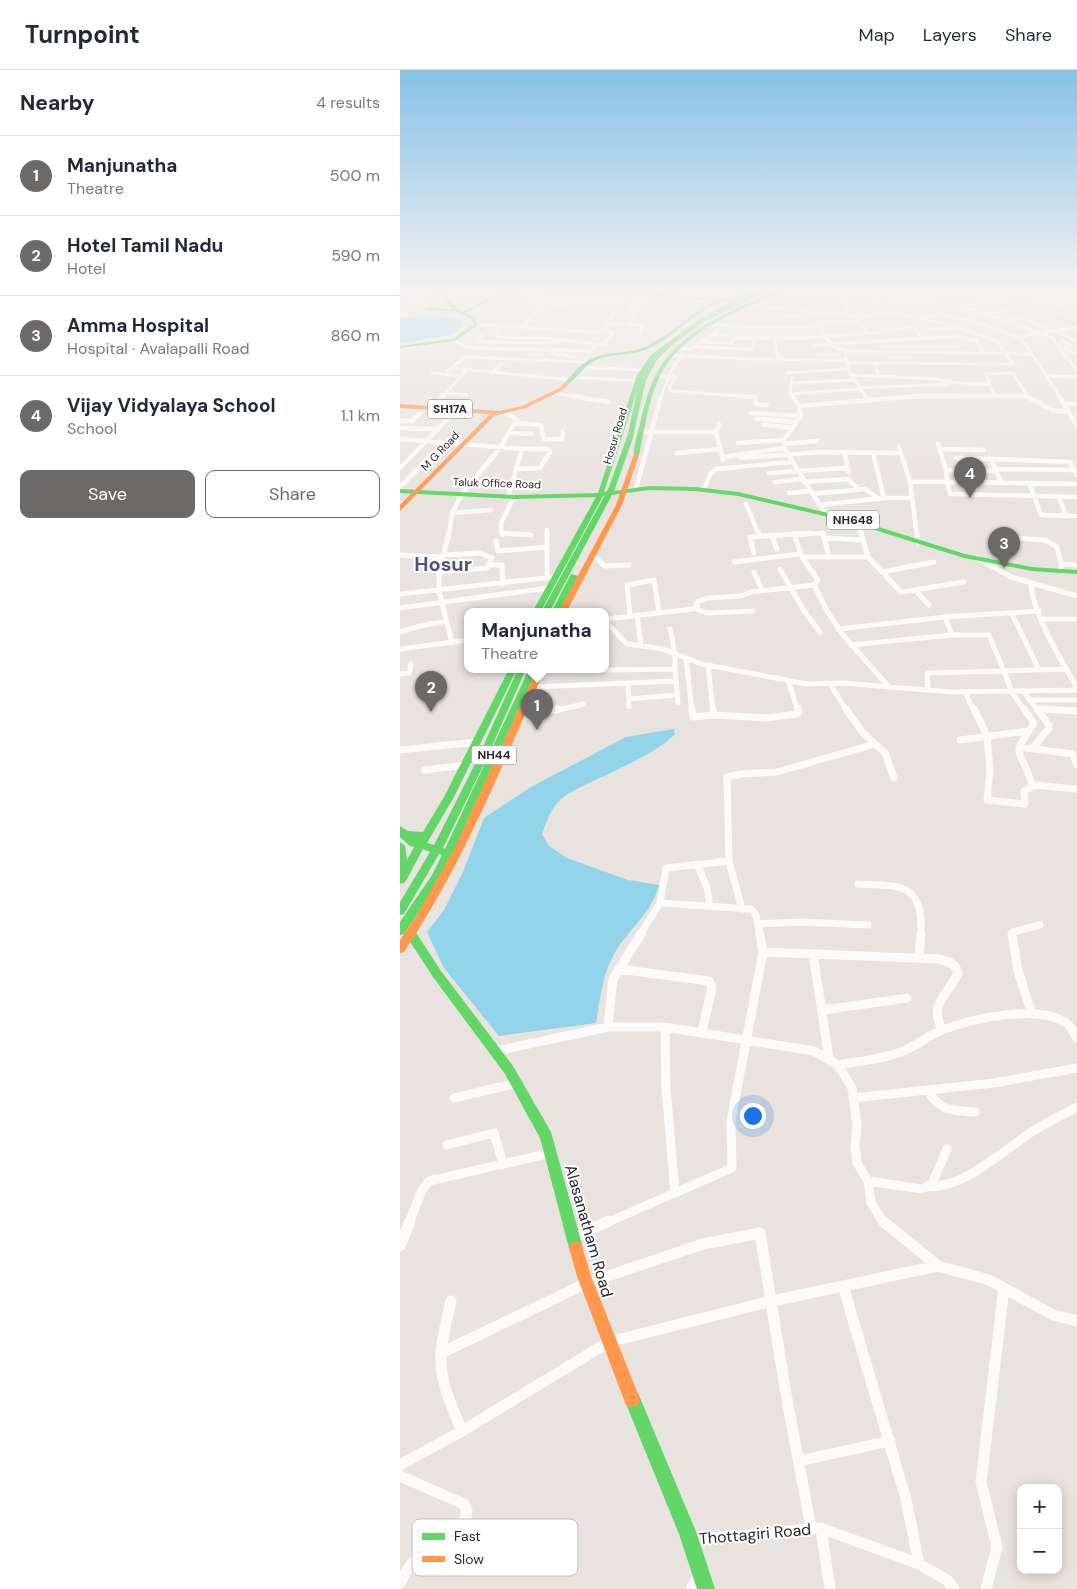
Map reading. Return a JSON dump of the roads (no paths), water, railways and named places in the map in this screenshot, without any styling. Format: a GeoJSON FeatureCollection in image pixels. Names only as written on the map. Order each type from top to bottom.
{"type":"FeatureCollection","features":[{"type":"Feature","properties":{"kind":"main road"},"geometry":{"type":"LineString","coordinates":[[499,413],[524,406],[554,393],[573,378],[585,362],[592,360]]}},
{"type":"Feature","properties":{"kind":"main road"},"geometry":{"type":"LineString","coordinates":[[538,608],[550,581],[598,494],[628,416],[642,370],[651,360]]}},
{"type":"Feature","properties":{"kind":"main road","name":"Hosur Road"},"geometry":{"type":"LineString","coordinates":[[548,608],[617,494],[628,465],[652,376],[663,360]]}},
{"type":"Feature","properties":{"kind":"main road"},"geometry":{"type":"LineString","coordinates":[[565,608],[611,522],[625,491],[641,432],[646,395],[663,376],[662,367],[669,360]]}},
{"type":"Feature","properties":{"kind":"main road","name":"SH17A"},"geometry":{"type":"LineString","coordinates":[[400,406],[499,413]]}},
{"type":"Feature","properties":{"kind":"main road","name":"M G Road"},"geometry":{"type":"LineString","coordinates":[[400,509],[492,415],[499,413]]}},
{"type":"Feature","properties":{"kind":"main road","name":"NH648"},"geometry":{"type":"LineString","coordinates":[[598,494],[636,489],[704,489],[748,500]]}},
{"type":"Feature","properties":{"kind":"main road","name":"NH648"},"geometry":{"type":"LineString","coordinates":[[625,491],[695,490],[748,500],[822,509],[918,543],[954,553],[1032,569],[1061,568],[1077,572]]}},
{"type":"Feature","properties":{"kind":"main road","name":"Taluk Office Road"},"geometry":{"type":"LineString","coordinates":[[400,491],[511,497],[598,494]]}},
{"type":"Feature","properties":{"kind":"main road","name":"Hosur Road"},"geometry":{"type":"LineString","coordinates":[[557,608],[590,538]]}},
{"type":"Feature","properties":{"kind":"main road"},"geometry":{"type":"LineString","coordinates":[[401,878],[420,848],[465,765],[511,673]]}},
{"type":"Feature","properties":{"kind":"main road","name":"NH44"},"geometry":{"type":"LineString","coordinates":[[400,931],[437,877],[454,830],[520,673]]}},
{"type":"Feature","properties":{"kind":"main road","name":"NH44"},"geometry":{"type":"LineString","coordinates":[[400,911],[454,830],[536,673]]}},
{"type":"Feature","properties":{"kind":"main road"},"geometry":{"type":"LineString","coordinates":[[400,949],[411,934],[457,854],[533,687],[537,673]]}},
{"type":"Feature","properties":{"kind":"main road"},"geometry":{"type":"LineString","coordinates":[[402,832],[420,848],[457,854]]}},
{"type":"Feature","properties":{"kind":"main road"},"geometry":{"type":"LineString","coordinates":[[402,832],[426,836]]}},
{"type":"Feature","properties":{"kind":"main road"},"geometry":{"type":"LineString","coordinates":[[400,846],[401,878]]}},
{"type":"Feature","properties":{"kind":"main road","name":"Alasanatham Road"},"geometry":{"type":"LineString","coordinates":[[411,934],[436,974],[496,1051],[546,1136],[586,1283],[690,1540],[706,1589]]}},
{"type":"Feature","properties":{"kind":"street"},"geometry":{"type":"LineString","coordinates":[[462,360],[449,369],[638,381]]}},
{"type":"Feature","properties":{"kind":"street"},"geometry":{"type":"LineString","coordinates":[[535,360],[585,362],[642,370]]}},
{"type":"Feature","properties":{"kind":"street"},"geometry":{"type":"LineString","coordinates":[[577,360],[585,362]]}},
{"type":"Feature","properties":{"kind":"street"},"geometry":{"type":"LineString","coordinates":[[792,360],[876,364],[1013,365],[1010,360]]}},
{"type":"Feature","properties":{"kind":"street"},"geometry":{"type":"LineString","coordinates":[[960,360],[961,364]]}},
{"type":"Feature","properties":{"kind":"street"},"geometry":{"type":"LineString","coordinates":[[1035,360],[1077,426]]}},
{"type":"Feature","properties":{"kind":"street"},"geometry":{"type":"LineString","coordinates":[[1070,360],[1077,370]]}},
{"type":"Feature","properties":{"kind":"street"},"geometry":{"type":"LineString","coordinates":[[845,361],[846,369],[868,400]]}},
{"type":"Feature","properties":{"kind":"street"},"geometry":{"type":"LineString","coordinates":[[492,373],[502,363]]}},
{"type":"Feature","properties":{"kind":"street"},"geometry":{"type":"LineString","coordinates":[[876,364],[878,376]]}},
{"type":"Feature","properties":{"kind":"street"},"geometry":{"type":"LineString","coordinates":[[480,371],[484,367]]}},
{"type":"Feature","properties":{"kind":"street"},"geometry":{"type":"LineString","coordinates":[[788,373],[846,369]]}},
{"type":"Feature","properties":{"kind":"street"},"geometry":{"type":"LineString","coordinates":[[400,421],[412,421],[446,393],[467,370]]}},
{"type":"Feature","properties":{"kind":"street"},"geometry":{"type":"LineString","coordinates":[[805,372],[806,383]]}},
{"type":"Feature","properties":{"kind":"street"},"geometry":{"type":"LineString","coordinates":[[933,385],[936,372]]}},
{"type":"Feature","properties":{"kind":"street"},"geometry":{"type":"LineString","coordinates":[[432,373],[461,376]]}},
{"type":"Feature","properties":{"kind":"street"},"geometry":{"type":"LineString","coordinates":[[994,396],[988,382],[987,373],[1014,374],[1026,396]]}},
{"type":"Feature","properties":{"kind":"street"},"geometry":{"type":"LineString","coordinates":[[850,375],[934,379],[954,382],[963,384],[970,397]]}},
{"type":"Feature","properties":{"kind":"street"},"geometry":{"type":"LineString","coordinates":[[636,489],[653,432],[661,397],[663,376],[676,377],[669,388],[672,390],[755,397],[756,404],[767,405]]}},
{"type":"Feature","properties":{"kind":"street"},"geometry":{"type":"LineString","coordinates":[[1047,376],[1077,376]]}},
{"type":"Feature","properties":{"kind":"street"},"geometry":{"type":"LineString","coordinates":[[722,457],[784,444],[801,416],[799,406],[790,394],[789,389],[792,380],[814,384],[853,380]]}},
{"type":"Feature","properties":{"kind":"street"},"geometry":{"type":"LineString","coordinates":[[954,382],[988,382]]}},
{"type":"Feature","properties":{"kind":"street"},"geometry":{"type":"LineString","coordinates":[[790,394],[860,388],[988,382]]}},
{"type":"Feature","properties":{"kind":"street"},"geometry":{"type":"LineString","coordinates":[[814,384],[816,393]]}},
{"type":"Feature","properties":{"kind":"street"},"geometry":{"type":"LineString","coordinates":[[446,393],[467,394]]}},
{"type":"Feature","properties":{"kind":"street"},"geometry":{"type":"LineString","coordinates":[[554,393],[609,402]]}},
{"type":"Feature","properties":{"kind":"street"},"geometry":{"type":"LineString","coordinates":[[646,395],[661,397]]}},
{"type":"Feature","properties":{"kind":"street"},"geometry":{"type":"LineString","coordinates":[[799,406],[919,396],[1026,396],[1054,411],[1077,415]]}},
{"type":"Feature","properties":{"kind":"street"},"geometry":{"type":"LineString","coordinates":[[1064,404],[1077,404]]}},
{"type":"Feature","properties":{"kind":"street"},"geometry":{"type":"LineString","coordinates":[[400,468],[457,409]]}},
{"type":"Feature","properties":{"kind":"street"},"geometry":{"type":"LineString","coordinates":[[452,643],[439,591],[439,572],[452,513],[462,494],[498,449],[517,420],[510,415],[499,413]]}},
{"type":"Feature","properties":{"kind":"street"},"geometry":{"type":"LineString","coordinates":[[752,413],[801,416]]}},
{"type":"Feature","properties":{"kind":"street"},"geometry":{"type":"LineString","coordinates":[[757,419],[798,422]]}},
{"type":"Feature","properties":{"kind":"street"},"geometry":{"type":"LineString","coordinates":[[515,423],[541,425],[544,439],[562,439],[562,432]]}},
{"type":"Feature","properties":{"kind":"street"},"geometry":{"type":"LineString","coordinates":[[719,424],[716,432],[725,467]]}},
{"type":"Feature","properties":{"kind":"street"},"geometry":{"type":"LineString","coordinates":[[763,425],[793,428]]}},
{"type":"Feature","properties":{"kind":"street"},"geometry":{"type":"LineString","coordinates":[[400,428],[438,429]]}},
{"type":"Feature","properties":{"kind":"street"},"geometry":{"type":"LineString","coordinates":[[641,432],[716,432]]}},
{"type":"Feature","properties":{"kind":"street"},"geometry":{"type":"LineString","coordinates":[[509,433],[532,434]]}},
{"type":"Feature","properties":{"kind":"street"},"geometry":{"type":"LineString","coordinates":[[400,439],[498,449],[548,450],[550,452],[540,468],[516,469]]}},
{"type":"Feature","properties":{"kind":"street"},"geometry":{"type":"LineString","coordinates":[[738,443],[784,444],[817,441]]}},
{"type":"Feature","properties":{"kind":"street"},"geometry":{"type":"LineString","coordinates":[[400,487],[442,444]]}},
{"type":"Feature","properties":{"kind":"street"},"geometry":{"type":"LineString","coordinates":[[784,444],[796,470],[822,509],[882,498],[912,498]]}},
{"type":"Feature","properties":{"kind":"street"},"geometry":{"type":"LineString","coordinates":[[984,450],[939,446],[950,494],[1077,497]]}},
{"type":"Feature","properties":{"kind":"street"},"geometry":{"type":"LineString","coordinates":[[899,447],[910,482],[918,543]]}},
{"type":"Feature","properties":{"kind":"street"},"geometry":{"type":"LineString","coordinates":[[677,453],[720,449]]}},
{"type":"Feature","properties":{"kind":"street"},"geometry":{"type":"LineString","coordinates":[[522,450],[516,469],[511,497],[501,523],[501,533],[504,535],[531,535]]}},
{"type":"Feature","properties":{"kind":"street"},"geometry":{"type":"LineString","coordinates":[[845,453],[848,479],[858,490]]}},
{"type":"Feature","properties":{"kind":"street"},"geometry":{"type":"LineString","coordinates":[[873,453],[882,498]]}},
{"type":"Feature","properties":{"kind":"street"},"geometry":{"type":"LineString","coordinates":[[737,455],[743,458],[788,454],[901,454]]}},
{"type":"Feature","properties":{"kind":"street"},"geometry":{"type":"LineString","coordinates":[[956,458],[1070,462],[1076,473]]}},
{"type":"Feature","properties":{"kind":"street"},"geometry":{"type":"LineString","coordinates":[[992,459],[1000,482]]}},
{"type":"Feature","properties":{"kind":"street"},"geometry":{"type":"LineString","coordinates":[[704,489],[713,471],[725,467],[747,467],[792,462]]}},
{"type":"Feature","properties":{"kind":"street"},"geometry":{"type":"LineString","coordinates":[[769,473],[847,468]]}},
{"type":"Feature","properties":{"kind":"street"},"geometry":{"type":"LineString","coordinates":[[946,470],[1039,470],[1076,473]]}},
{"type":"Feature","properties":{"kind":"street"},"geometry":{"type":"LineString","coordinates":[[1039,470],[1044,484]]}},
{"type":"Feature","properties":{"kind":"street"},"geometry":{"type":"LineString","coordinates":[[775,482],[848,479]]}},
{"type":"Feature","properties":{"kind":"street"},"geometry":{"type":"LineString","coordinates":[[910,482],[1077,484]]}},
{"type":"Feature","properties":{"kind":"street"},"geometry":{"type":"LineString","coordinates":[[1029,483],[1041,515],[1077,516]]}},
{"type":"Feature","properties":{"kind":"street"},"geometry":{"type":"LineString","coordinates":[[789,493],[866,489],[882,498]]}},
{"type":"Feature","properties":{"kind":"street"},"geometry":{"type":"LineString","coordinates":[[1059,497],[1066,516]]}},
{"type":"Feature","properties":{"kind":"street"},"geometry":{"type":"LineString","coordinates":[[748,500],[760,536]]}},
{"type":"Feature","properties":{"kind":"street"},"geometry":{"type":"LineString","coordinates":[[452,513],[491,510]]}},
{"type":"Feature","properties":{"kind":"street"},"geometry":{"type":"LineString","coordinates":[[858,522],[868,557],[898,590],[915,590],[964,582]]}},
{"type":"Feature","properties":{"kind":"street"},"geometry":{"type":"LineString","coordinates":[[820,525],[828,557]]}},
{"type":"Feature","properties":{"kind":"street"},"geometry":{"type":"LineString","coordinates":[[547,530],[550,581]]}},
{"type":"Feature","properties":{"kind":"street"},"geometry":{"type":"LineString","coordinates":[[754,553],[750,539],[760,536],[794,534],[863,540]]}},
{"type":"Feature","properties":{"kind":"street"},"geometry":{"type":"LineString","coordinates":[[696,609],[697,602],[700,600],[741,596],[762,590],[814,585],[818,580],[801,555],[794,534]]}},
{"type":"Feature","properties":{"kind":"street"},"geometry":{"type":"LineString","coordinates":[[771,536],[777,549]]}},
{"type":"Feature","properties":{"kind":"street"},"geometry":{"type":"LineString","coordinates":[[1005,538],[1045,540],[1057,547],[1061,568],[1077,566]]}},
{"type":"Feature","properties":{"kind":"street"},"geometry":{"type":"LineString","coordinates":[[496,541],[498,551],[547,547]]}},
{"type":"Feature","properties":{"kind":"street"},"geometry":{"type":"LineString","coordinates":[[400,556],[443,556],[480,553],[492,558],[488,566]]}},
{"type":"Feature","properties":{"kind":"street"},"geometry":{"type":"LineString","coordinates":[[592,555],[605,566],[629,565]]}},
{"type":"Feature","properties":{"kind":"street"},"geometry":{"type":"LineString","coordinates":[[734,562],[801,555],[868,557]]}},
{"type":"Feature","properties":{"kind":"street"},"geometry":{"type":"LineString","coordinates":[[976,558],[1004,573],[1031,584],[1077,596]]}},
{"type":"Feature","properties":{"kind":"street"},"geometry":{"type":"LineString","coordinates":[[882,572],[934,562]]}},
{"type":"Feature","properties":{"kind":"street"},"geometry":{"type":"LineString","coordinates":[[439,572],[502,565],[504,584]]}},
{"type":"Feature","properties":{"kind":"street"},"geometry":{"type":"LineString","coordinates":[[780,568],[789,587],[820,632]]}},
{"type":"Feature","properties":{"kind":"street"},"geometry":{"type":"LineString","coordinates":[[754,572],[762,590]]}},
{"type":"Feature","properties":{"kind":"street"},"geometry":{"type":"LineString","coordinates":[[630,616],[627,586],[654,580],[659,612]]}},
{"type":"Feature","properties":{"kind":"street"},"geometry":{"type":"LineString","coordinates":[[400,594],[550,581]]}},
{"type":"Feature","properties":{"kind":"street"},"geometry":{"type":"LineString","coordinates":[[400,608],[442,603],[550,581]]}},
{"type":"Feature","properties":{"kind":"street"},"geometry":{"type":"LineString","coordinates":[[609,623],[627,644],[658,646],[674,654],[708,665],[808,684],[843,683],[966,692],[1024,692],[1077,689],[1039,611],[1030,588],[1031,584]]}},
{"type":"Feature","properties":{"kind":"street"},"geometry":{"type":"LineString","coordinates":[[814,585],[825,610],[838,629],[851,646],[874,667],[889,687]]}},
{"type":"Feature","properties":{"kind":"street"},"geometry":{"type":"LineString","coordinates":[[915,590],[929,606]]}},
{"type":"Feature","properties":{"kind":"street"},"geometry":{"type":"LineString","coordinates":[[609,620],[696,609],[707,613],[753,611]]}},
{"type":"Feature","properties":{"kind":"street"},"geometry":{"type":"LineString","coordinates":[[838,629],[945,617],[1039,611]]}},
{"type":"Feature","properties":{"kind":"street"},"geometry":{"type":"LineString","coordinates":[[1011,612],[1039,670]]}},
{"type":"Feature","properties":{"kind":"street"},"geometry":{"type":"LineString","coordinates":[[636,615],[641,646]]}},
{"type":"Feature","properties":{"kind":"street"},"geometry":{"type":"LineString","coordinates":[[945,617],[952,634]]}},
{"type":"Feature","properties":{"kind":"street"},"geometry":{"type":"LineString","coordinates":[[1043,619],[1077,619]]}},
{"type":"Feature","properties":{"kind":"street"},"geometry":{"type":"LineString","coordinates":[[400,632],[418,626],[447,621]]}},
{"type":"Feature","properties":{"kind":"street"},"geometry":{"type":"LineString","coordinates":[[670,629],[678,703]]}},
{"type":"Feature","properties":{"kind":"street"},"geometry":{"type":"LineString","coordinates":[[851,646],[952,634],[989,635],[1012,692],[1033,720],[1034,725],[1028,731],[1019,747],[1020,757],[1032,783],[1035,785]]}},
{"type":"Feature","properties":{"kind":"street"},"geometry":{"type":"LineString","coordinates":[[400,649],[464,641]]}},
{"type":"Feature","properties":{"kind":"street"},"geometry":{"type":"LineString","coordinates":[[686,658],[692,716],[714,715],[767,718],[799,713],[788,680]]}},
{"type":"Feature","properties":{"kind":"street"},"geometry":{"type":"LineString","coordinates":[[400,674],[409,673],[411,664]]}},
{"type":"Feature","properties":{"kind":"street"},"geometry":{"type":"LineString","coordinates":[[708,665],[708,678],[714,715]]}},
{"type":"Feature","properties":{"kind":"street"},"geometry":{"type":"LineString","coordinates":[[609,669],[675,668]]}},
{"type":"Feature","properties":{"kind":"street"},"geometry":{"type":"LineString","coordinates":[[928,690],[927,672],[1067,669]]}},
{"type":"Feature","properties":{"kind":"street"},"geometry":{"type":"LineString","coordinates":[[533,687],[676,681]]}},
{"type":"Feature","properties":{"kind":"street"},"geometry":{"type":"LineString","coordinates":[[628,683],[629,707]]}},
{"type":"Feature","properties":{"kind":"street"},"geometry":{"type":"LineString","coordinates":[[830,684],[852,719],[885,754],[894,778]]}},
{"type":"Feature","properties":{"kind":"street"},"geometry":{"type":"LineString","coordinates":[[966,692],[987,736],[990,770],[987,800],[1025,804],[1024,791],[1035,785],[1077,789]]}},
{"type":"Feature","properties":{"kind":"street"},"geometry":{"type":"LineString","coordinates":[[1024,692],[1049,724],[1049,728],[1032,749]]}},
{"type":"Feature","properties":{"kind":"street"},"geometry":{"type":"LineString","coordinates":[[629,699],[677,695]]}},
{"type":"Feature","properties":{"kind":"street"},"geometry":{"type":"LineString","coordinates":[[1031,700],[1077,700]]}},
{"type":"Feature","properties":{"kind":"street"},"geometry":{"type":"LineString","coordinates":[[518,718],[584,704]]}},
{"type":"Feature","properties":{"kind":"street"},"geometry":{"type":"LineString","coordinates":[[1038,709],[1077,711]]}},
{"type":"Feature","properties":{"kind":"street"},"geometry":{"type":"LineString","coordinates":[[960,740],[1028,731]]}},
{"type":"Feature","properties":{"kind":"street"},"geometry":{"type":"LineString","coordinates":[[400,750],[477,742]]}},
{"type":"Feature","properties":{"kind":"street"},"geometry":{"type":"LineString","coordinates":[[742,908],[729,861],[727,777],[741,774],[777,772],[875,744]]}},
{"type":"Feature","properties":{"kind":"street"},"geometry":{"type":"LineString","coordinates":[[1019,747],[1075,754],[1077,765]]}},
{"type":"Feature","properties":{"kind":"street"},"geometry":{"type":"LineString","coordinates":[[425,770],[465,765]]}},
{"type":"Feature","properties":{"kind":"street"},"geometry":{"type":"LineString","coordinates":[[608,1027],[612,979],[660,903],[666,868],[729,861]]}},
{"type":"Feature","properties":{"kind":"street"},"geometry":{"type":"LineString","coordinates":[[697,864],[707,888],[710,906]]}},
{"type":"Feature","properties":{"kind":"street"},"geometry":{"type":"LineString","coordinates":[[858,884],[903,888],[911,892],[917,903],[921,919],[919,958]]}},
{"type":"Feature","properties":{"kind":"street"},"geometry":{"type":"LineString","coordinates":[[573,1238],[732,1168],[731,1121],[763,952],[755,912],[742,908],[660,903]]}},
{"type":"Feature","properties":{"kind":"street"},"geometry":{"type":"LineString","coordinates":[[758,924],[802,922],[868,925]]}},
{"type":"Feature","properties":{"kind":"street"},"geometry":{"type":"LineString","coordinates":[[1032,1014],[1018,971],[1012,936],[1013,932],[1040,925]]}},
{"type":"Feature","properties":{"kind":"street"},"geometry":{"type":"LineString","coordinates":[[763,952],[938,959],[954,963],[958,967],[956,978],[938,1003],[935,1011],[936,1020],[942,1030]]}},
{"type":"Feature","properties":{"kind":"street"},"geometry":{"type":"LineString","coordinates":[[814,954],[828,1058]]}},
{"type":"Feature","properties":{"kind":"street"},"geometry":{"type":"LineString","coordinates":[[618,969],[709,981],[712,988],[702,1032]]}},
{"type":"Feature","properties":{"kind":"street"},"geometry":{"type":"LineString","coordinates":[[823,1010],[907,998]]}},
{"type":"Feature","properties":{"kind":"street"},"geometry":{"type":"LineString","coordinates":[[838,1065],[896,1054],[913,1047],[942,1030],[986,1019],[1032,1014],[1053,1016],[1074,1028],[1077,1038]]}},
{"type":"Feature","properties":{"kind":"street"},"geometry":{"type":"LineString","coordinates":[[496,1051],[608,1027],[665,1027],[814,1051],[838,1065],[852,1088],[856,1126],[854,1146],[857,1163],[868,1181],[871,1203],[884,1223],[938,1266],[989,1280],[1054,1315],[1077,1321]]}},
{"type":"Feature","properties":{"kind":"street"},"geometry":{"type":"LineString","coordinates":[[665,1027],[666,1087],[675,1193]]}},
{"type":"Feature","properties":{"kind":"street"},"geometry":{"type":"LineString","coordinates":[[853,1098],[1041,1076],[1077,1068]]}},
{"type":"Feature","properties":{"kind":"street"},"geometry":{"type":"LineString","coordinates":[[454,1098],[517,1084]]}},
{"type":"Feature","properties":{"kind":"street"},"geometry":{"type":"LineString","coordinates":[[927,1090],[932,1100],[941,1108],[975,1112]]}},
{"type":"Feature","properties":{"kind":"street"},"geometry":{"type":"LineString","coordinates":[[868,1181],[922,1189],[942,1187],[962,1179],[997,1154],[1077,1107]]}},
{"type":"Feature","properties":{"kind":"street"},"geometry":{"type":"LineString","coordinates":[[447,1145],[494,1133],[502,1164]]}},
{"type":"Feature","properties":{"kind":"street"},"geometry":{"type":"LineString","coordinates":[[929,1187],[947,1149]]}},
{"type":"Feature","properties":{"kind":"street"},"geometry":{"type":"LineString","coordinates":[[400,1246],[422,1190],[429,1181],[551,1153]]}},
{"type":"Feature","properties":{"kind":"street"},"geometry":{"type":"LineString","coordinates":[[441,1352],[586,1283],[703,1244],[760,1233],[786,1394],[799,1461],[830,1589]]}},
{"type":"Feature","properties":{"kind":"street"},"geometry":{"type":"LineString","coordinates":[[400,1465],[462,1431],[609,1342],[772,1301],[938,1266]]}},
{"type":"Feature","properties":{"kind":"street"},"geometry":{"type":"LineString","coordinates":[[843,1286],[906,1499],[919,1564]]}},
{"type":"Feature","properties":{"kind":"street"},"geometry":{"type":"LineString","coordinates":[[986,1589],[997,1547],[981,1482],[1004,1288]]}},
{"type":"Feature","properties":{"kind":"street"},"geometry":{"type":"LineString","coordinates":[[451,1301],[441,1352],[443,1380],[462,1431]]}},
{"type":"Feature","properties":{"kind":"street"},"geometry":{"type":"LineString","coordinates":[[799,1461],[890,1441]]}},
{"type":"Feature","properties":{"kind":"street"},"geometry":{"type":"LineString","coordinates":[[400,1476],[464,1504],[467,1511],[465,1519]]}},
{"type":"Feature","properties":{"kind":"street","name":"Thottagiri Road"},"geometry":{"type":"LineString","coordinates":[[690,1540],[816,1528],[919,1564],[947,1580],[954,1589]]}},
{"type":"Feature","properties":{"kind":"street"},"geometry":{"type":"LineString","coordinates":[[400,1582],[412,1560]]}},
{"type":"Feature","properties":{"kind":"street"},"geometry":{"type":"LineString","coordinates":[[692,1589],[695,1581],[702,1576]]}},
{"type":"Feature","properties":{"kind":"water"},"geometry":{"type":"Polygon","coordinates":[[[674,729],[675,734],[657,748],[634,762],[564,797],[558,802],[548,817],[542,834],[549,846],[567,858],[628,880],[659,885],[647,911],[612,958],[603,985],[596,1023],[499,1036],[444,968],[427,932],[444,910],[463,872],[484,818],[531,787],[626,737],[674,729]]]}},
{"type":"Feature","properties":{"kind":"place","name":"Vijay Vidyalaya School"},"geometry":{"type":"Point","coordinates":[970,498]}},
{"type":"Feature","properties":{"kind":"place","name":"Amma Hospital"},"geometry":{"type":"Point","coordinates":[1004,568]}},
{"type":"Feature","properties":{"kind":"place","name":"Hotel Tamil Nadu"},"geometry":{"type":"Point","coordinates":[431,712]}},
{"type":"Feature","properties":{"kind":"place","name":"Manjunatha"},"geometry":{"type":"Point","coordinates":[537,730]}},
{"type":"Feature","properties":{"kind":"district","name":"Hosur"},"geometry":{"type":"Point","coordinates":[443,564]}}]}
